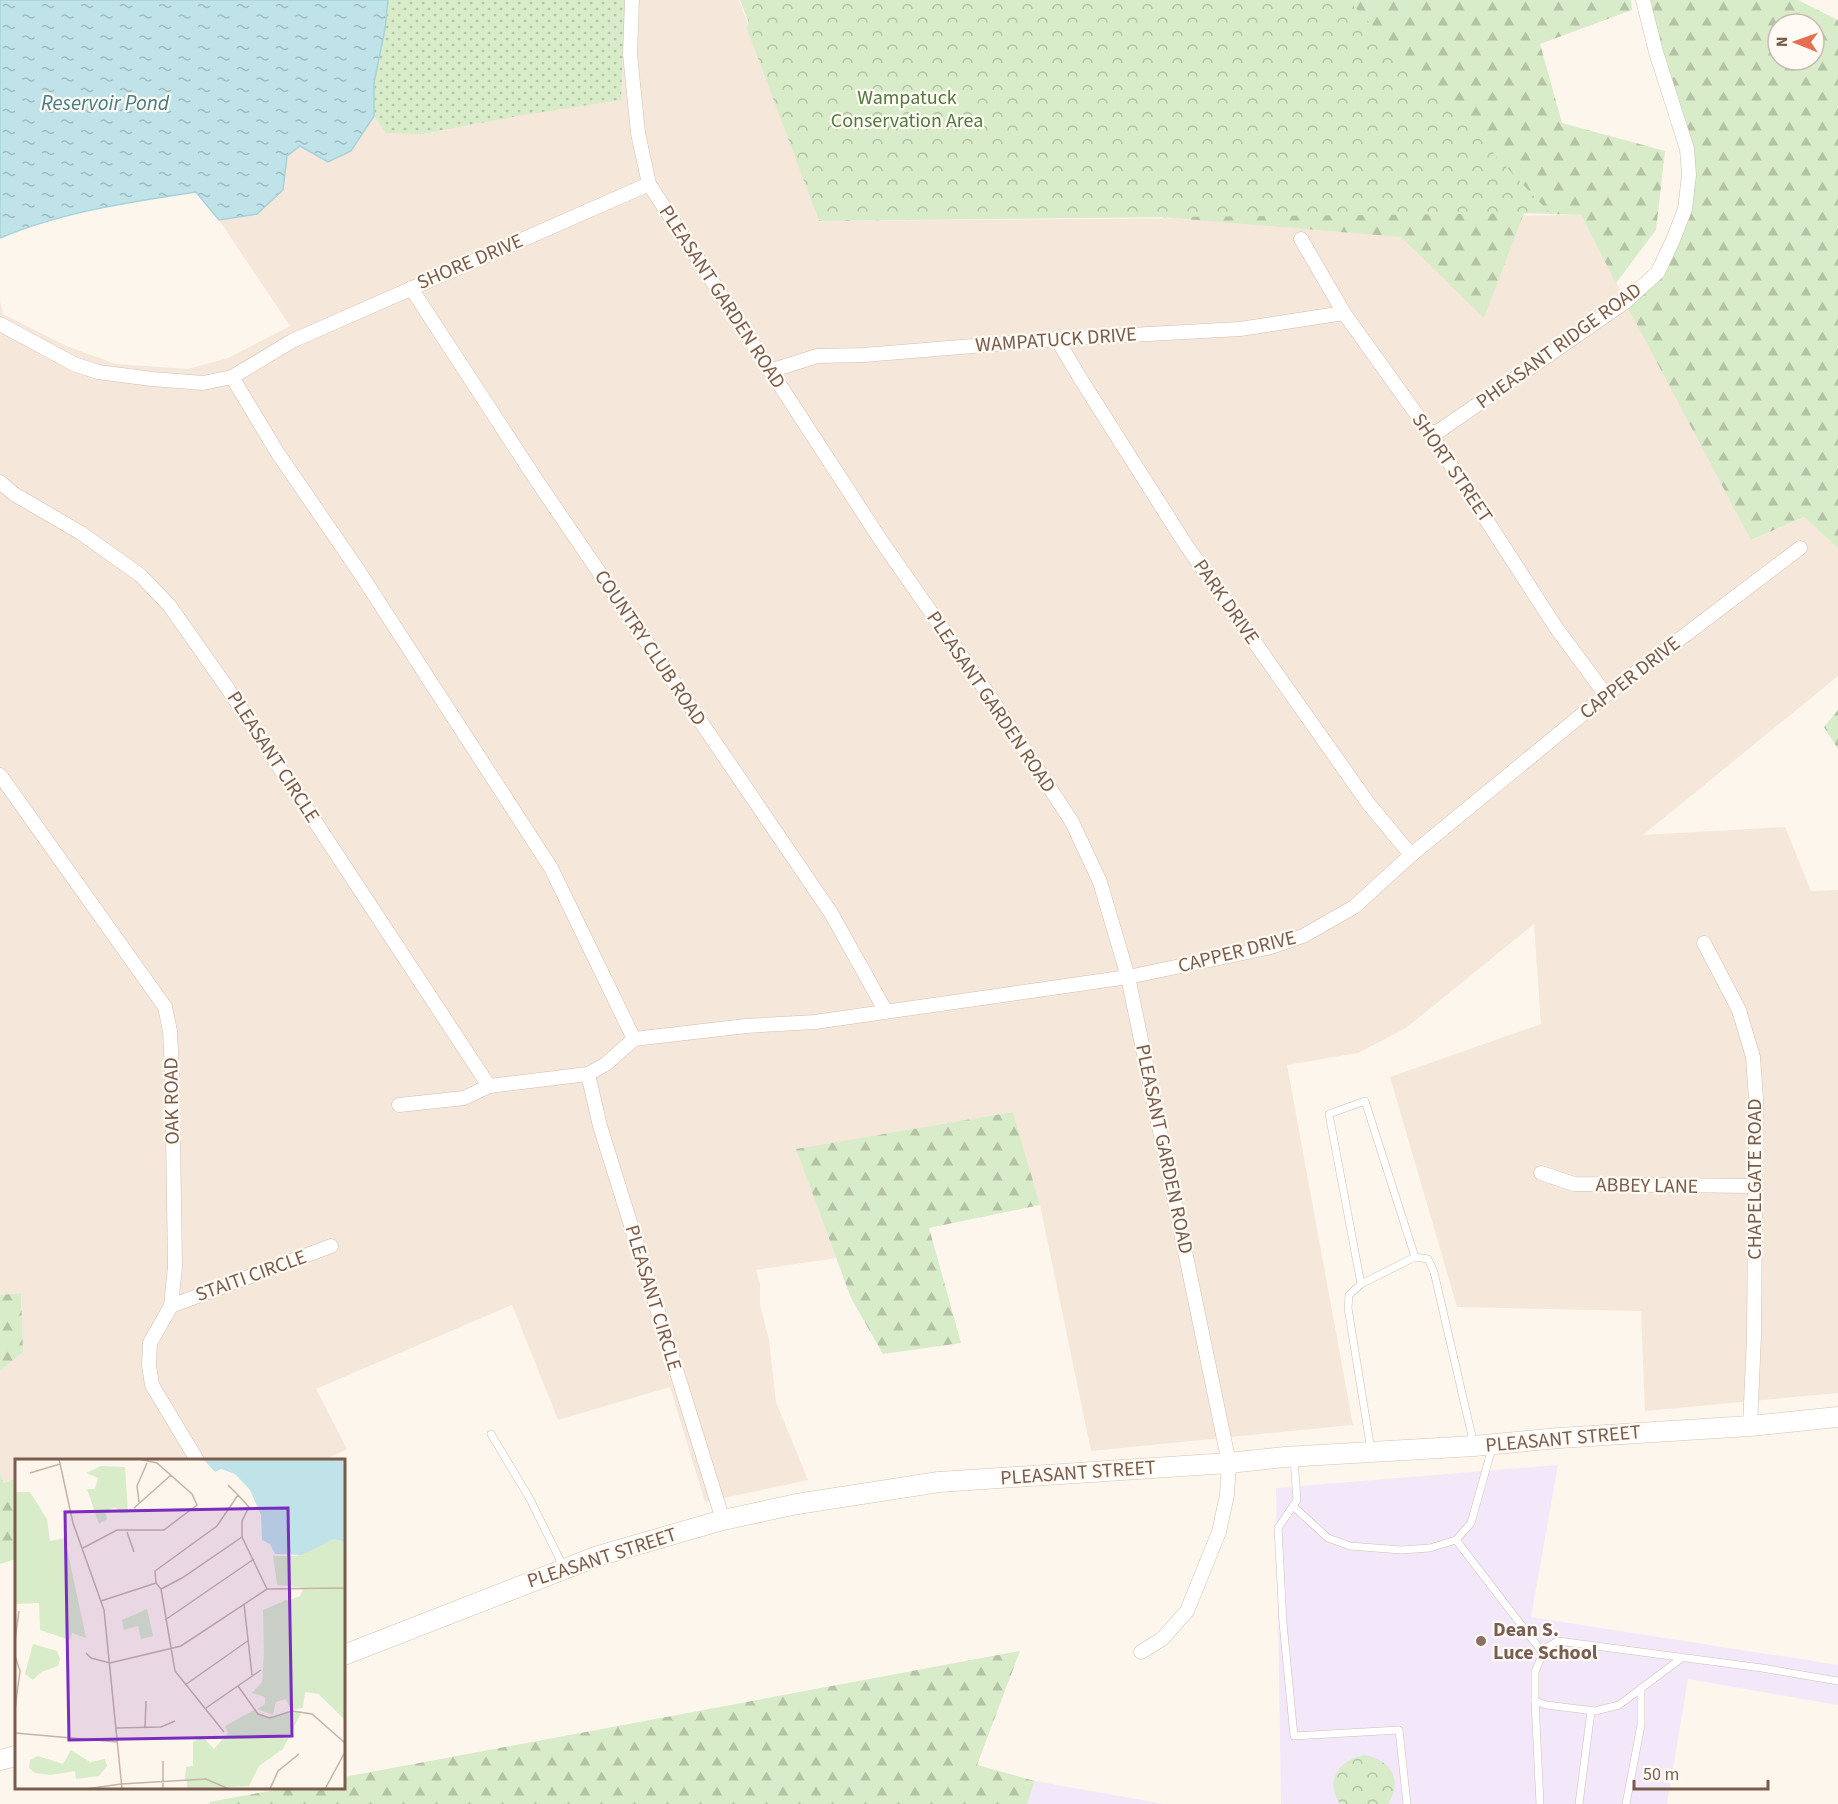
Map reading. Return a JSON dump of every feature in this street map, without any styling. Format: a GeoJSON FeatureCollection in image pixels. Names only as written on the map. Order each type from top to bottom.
{"type":"FeatureCollection","features":[{"type":"Feature","properties":{"kind":"main road","name":"PLEASANT STREET"},"geometry":{"type":"LineString","coordinates":[[345,1655],[598,1556],[723,1520],[797,1504],[939,1482],[1750,1426],[1838,1417]]}},
{"type":"Feature","properties":{"kind":"main road"},"geometry":{"type":"LineString","coordinates":[[0,1760],[15,1756]]}},
{"type":"Feature","properties":{"kind":"street","name":"PLEASANT GARDEN ROAD"},"geometry":{"type":"LineString","coordinates":[[632,0],[631,65],[638,133],[649,184],[882,542],[991,698],[1072,822],[1100,882],[1128,977],[1229,1463],[1227,1495],[1220,1532],[1187,1611],[1162,1640],[1141,1652]]}},
{"type":"Feature","properties":{"kind":"street","name":"PHEASANT RIDGE ROAD"},"geometry":{"type":"LineString","coordinates":[[1430,433],[1439,431],[1625,302],[1658,272],[1685,209],[1689,175],[1687,149],[1656,52],[1643,0]]}},
{"type":"Feature","properties":{"kind":"street","name":"SHORE DRIVE"},"geometry":{"type":"LineString","coordinates":[[232,377],[292,341],[649,184]]}},
{"type":"Feature","properties":{"kind":"street","name":"SHORT STREET"},"geometry":{"type":"LineString","coordinates":[[1301,239],[1344,313],[1430,433],[1557,629],[1606,695]]}},
{"type":"Feature","properties":{"kind":"street","name":"COUNTRY CLUB ROAD"},"geometry":{"type":"LineString","coordinates":[[411,288],[537,481],[831,913],[885,1010]]}},
{"type":"Feature","properties":{"kind":"street","name":"WAMPATUCK DRIVE"},"geometry":{"type":"LineString","coordinates":[[770,371],[817,356],[864,355],[1057,339],[1240,328],[1344,313]]}},
{"type":"Feature","properties":{"kind":"street"},"geometry":{"type":"LineString","coordinates":[[0,324],[74,364],[98,372],[152,380],[203,382],[232,377],[277,452],[358,570],[551,868],[634,1039],[606,1064],[588,1074],[489,1086],[464,1098],[399,1105]]}},
{"type":"Feature","properties":{"kind":"street","name":"PARK DRIVE"},"geometry":{"type":"LineString","coordinates":[[1057,339],[1186,545],[1368,803],[1411,855]]}},
{"type":"Feature","properties":{"kind":"street","name":"PLEASANT CIRCLE"},"geometry":{"type":"LineString","coordinates":[[0,482],[14,494],[81,532],[140,575],[169,605],[226,686],[489,1086]]}},
{"type":"Feature","properties":{"kind":"street","name":"CAPPER DRIVE"},"geometry":{"type":"LineString","coordinates":[[634,1039],[723,1028],[815,1022],[885,1010],[998,997],[1128,977],[1261,949],[1303,936],[1354,906],[1411,855],[1606,695],[1800,548]]}},
{"type":"Feature","properties":{"kind":"street","name":"OAK ROAD"},"geometry":{"type":"LineString","coordinates":[[0,776],[165,1007],[170,1031],[172,1071],[175,1266],[171,1306],[150,1343],[149,1365],[152,1385],[196,1459]]}},
{"type":"Feature","properties":{"kind":"street","name":"CHAPELGATE ROAD"},"geometry":{"type":"LineString","coordinates":[[1704,943],[1739,1010],[1753,1057],[1756,1099],[1754,1336],[1750,1426]]}},
{"type":"Feature","properties":{"kind":"street","name":"PLEASANT CIRCLE"},"geometry":{"type":"LineString","coordinates":[[588,1074],[600,1126],[723,1520]]}},
{"type":"Feature","properties":{"kind":"street","name":"ABBEY LANE"},"geometry":{"type":"LineString","coordinates":[[1541,1173],[1574,1185],[1754,1186]]}},
{"type":"Feature","properties":{"kind":"street","name":"STAITI CIRCLE"},"geometry":{"type":"LineString","coordinates":[[171,1306],[331,1246]]}},
{"type":"Feature","properties":{"kind":"lane"},"geometry":{"type":"LineString","coordinates":[[1360,1284],[1329,1114],[1365,1101],[1415,1257]]}},
{"type":"Feature","properties":{"kind":"lane"},"geometry":{"type":"LineString","coordinates":[[1293,1506],[1328,1538],[1350,1546],[1401,1550],[1430,1548],[1456,1540],[1471,1523],[1484,1445],[1434,1272],[1428,1259],[1415,1257],[1360,1284],[1349,1295],[1348,1308],[1372,1452]]}},
{"type":"Feature","properties":{"kind":"lane"},"geometry":{"type":"LineString","coordinates":[[491,1434],[530,1499],[564,1569]]}},
{"type":"Feature","properties":{"kind":"lane"},"geometry":{"type":"LineString","coordinates":[[1294,1457],[1297,1500],[1278,1528],[1283,1623],[1294,1736],[1400,1730],[1407,1804]]}},
{"type":"Feature","properties":{"kind":"lane"},"geometry":{"type":"LineString","coordinates":[[1456,1540],[1543,1653]]}},
{"type":"Feature","properties":{"kind":"lane"},"geometry":{"type":"LineString","coordinates":[[1540,1804],[1535,1672],[1545,1648],[1558,1641],[1762,1668],[1838,1681]]}},
{"type":"Feature","properties":{"kind":"lane"},"geometry":{"type":"LineString","coordinates":[[1535,1701],[1546,1706],[1591,1711],[1618,1706],[1683,1657]]}},
{"type":"Feature","properties":{"kind":"lane"},"geometry":{"type":"LineString","coordinates":[[1626,1804],[1641,1725],[1641,1688]]}},
{"type":"Feature","properties":{"kind":"lane"},"geometry":{"type":"LineString","coordinates":[[1579,1804],[1591,1711]]}},
{"type":"Feature","properties":{"kind":"shaded area"},"geometry":{"type":"Polygon","coordinates":[[[388,0],[739,0],[819,221],[1581,215],[1752,540],[1804,517],[1838,548],[1838,676],[1643,835],[1785,827],[1811,891],[1838,890],[1838,1393],[1645,1411],[1641,1311],[1457,1307],[1390,1077],[1541,1024],[1534,924],[1406,1028],[1358,1053],[1287,1065],[1353,1425],[1091,1451],[1040,1205],[1013,1112],[797,1150],[836,1258],[756,1270],[760,1284],[760,1305],[769,1340],[776,1402],[808,1480],[705,1502],[670,1387],[558,1420],[512,1305],[316,1389],[347,1449],[326,1459],[15,1459],[15,1479],[4,1483],[0,1473],[0,1371],[23,1352],[21,1293],[0,1295],[0,301],[3,314],[64,345],[116,364],[188,369],[228,358],[290,326],[219,220],[257,214],[283,190],[287,156],[300,146],[328,162],[374,116],[374,83],[385,29],[388,0]]]}},
{"type":"Feature","properties":{"kind":"shaded area","name":"Dean S. Luce School"},"geometry":{"type":"Polygon","coordinates":[[[1558,1465],[1531,1617],[1838,1665],[1838,1705],[1688,1679],[1667,1804],[1281,1804],[1276,1488],[1558,1465]]]}},
{"type":"Feature","properties":{"kind":"shaded area"},"geometry":{"type":"Polygon","coordinates":[[[1035,1781],[1164,1804],[1027,1804],[1035,1781]]]}},
{"type":"Feature","properties":{"kind":"green space"},"geometry":{"type":"Polygon","coordinates":[[[388,0],[625,0],[621,100],[421,134],[386,133],[374,116],[374,83],[385,29],[388,0]]]}},
{"type":"Feature","properties":{"kind":"green space","name":"Wampatuck Conservation Area"},"geometry":{"type":"Polygon","coordinates":[[[740,0],[1631,0],[1632,10],[1540,44],[1562,123],[1665,151],[1656,230],[1616,283],[1581,215],[1524,213],[1484,318],[1401,237],[812,188],[740,0]]]}},
{"type":"Feature","properties":{"kind":"green space","name":"Wampatuck Conservation Area"},"geometry":{"type":"Polygon","coordinates":[[[753,0],[1348,0],[1550,213],[819,221],[747,29],[753,0]]]}},
{"type":"Feature","properties":{"kind":"green space"},"geometry":{"type":"Polygon","coordinates":[[[1643,0],[1798,0],[1822,12],[1766,12],[1766,72],[1826,72],[1826,14],[1838,20],[1838,548],[1804,517],[1751,540],[1625,302],[1658,272],[1689,175],[1643,0]]]}},
{"type":"Feature","properties":{"kind":"green space"},"geometry":{"type":"Polygon","coordinates":[[[1838,710],[1838,749],[1824,727],[1838,710]]]}},
{"type":"Feature","properties":{"kind":"green space"},"geometry":{"type":"Polygon","coordinates":[[[1013,1112],[1040,1205],[929,1228],[961,1343],[883,1354],[851,1298],[796,1149],[1013,1112]]]}},
{"type":"Feature","properties":{"kind":"green space"},"geometry":{"type":"Polygon","coordinates":[[[21,1293],[23,1352],[0,1371],[0,1295],[21,1293]]]}},
{"type":"Feature","properties":{"kind":"green space"},"geometry":{"type":"Polygon","coordinates":[[[0,1473],[4,1483],[15,1479],[15,1559],[0,1564],[0,1473]]]}},
{"type":"Feature","properties":{"kind":"green space"},"geometry":{"type":"Polygon","coordinates":[[[1020,1651],[977,1765],[1035,1781],[1027,1804],[210,1804],[209,1802],[280,1789],[345,1789],[345,1777],[1020,1651]]]}},
{"type":"Feature","properties":{"kind":"green space"},"geometry":{"type":"Polygon","coordinates":[[[1364,1755],[1381,1761],[1392,1772],[1395,1787],[1393,1795],[1388,1804],[1340,1804],[1333,1787],[1337,1773],[1347,1762],[1364,1755]]]}},
{"type":"Feature","properties":{"kind":"water","name":"Reservoir Pond"},"geometry":{"type":"Polygon","coordinates":[[[0,0],[388,0],[385,29],[374,83],[374,116],[351,151],[328,162],[300,146],[287,156],[283,190],[257,214],[219,220],[196,192],[121,204],[72,215],[0,238],[0,0]]]}},
{"type":"Feature","properties":{"kind":"place","name":"Dean S. Luce School"},"geometry":{"type":"Point","coordinates":[1481,1641]}}]}
